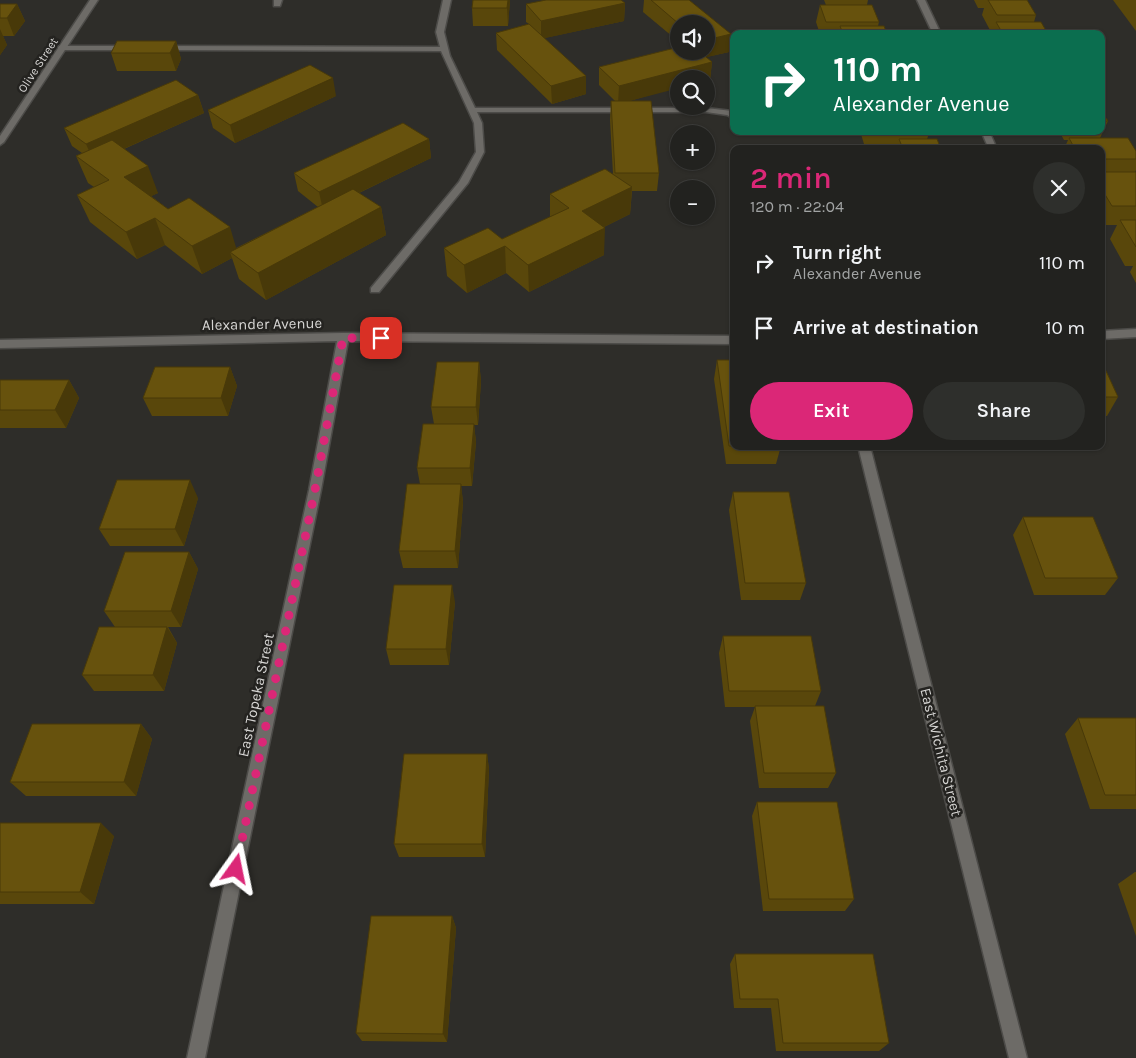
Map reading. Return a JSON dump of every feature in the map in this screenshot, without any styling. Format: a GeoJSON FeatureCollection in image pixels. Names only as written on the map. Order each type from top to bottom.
{"type":"FeatureCollection","features":[{"type":"Feature","properties":{"kind":"street","name":"Olive Street"},"geometry":{"type":"LineString","coordinates":[[0,142],[94,0]]}},
{"type":"Feature","properties":{"kind":"street"},"geometry":{"type":"LineString","coordinates":[[375,290],[463,183],[480,152],[478,123],[446,56],[440,32],[447,0]]}},
{"type":"Feature","properties":{"kind":"street"},"geometry":{"type":"LineString","coordinates":[[921,0],[935,30]]}},
{"type":"Feature","properties":{"kind":"street"},"geometry":{"type":"LineString","coordinates":[[62,48],[141,48]]}},
{"type":"Feature","properties":{"kind":"street"},"geometry":{"type":"LineString","coordinates":[[151,48],[444,49]]}},
{"type":"Feature","properties":{"kind":"street"},"geometry":{"type":"LineString","coordinates":[[472,110],[706,110],[730,113]]}},
{"type":"Feature","properties":{"kind":"street"},"geometry":{"type":"LineString","coordinates":[[1105,335],[1136,333]]}},
{"type":"Feature","properties":{"kind":"street","name":"Alexander Avenue"},"geometry":{"type":"LineString","coordinates":[[0,344],[343,338],[730,340]]}},
{"type":"Feature","properties":{"kind":"street","name":"East Topeka Street"},"geometry":{"type":"LineString","coordinates":[[196,1058],[315,490],[343,338]]}},
{"type":"Feature","properties":{"kind":"street","name":"East Wichita Street"},"geometry":{"type":"LineString","coordinates":[[865,450],[1018,1058]]}},
{"type":"Feature","properties":{"kind":"building"},"geometry":{"type":"Polygon","coordinates":[[[473,0],[508,0],[507,8],[472,8],[473,0]]]}},
{"type":"Feature","properties":{"kind":"building"},"geometry":{"type":"Polygon","coordinates":[[[546,0],[621,0],[625,3],[541,21],[526,4],[546,0]]]}},
{"type":"Feature","properties":{"kind":"building"},"geometry":{"type":"Polygon","coordinates":[[[651,0],[689,0],[708,15],[670,16],[651,0]]]}},
{"type":"Feature","properties":{"kind":"building"},"geometry":{"type":"Polygon","coordinates":[[[988,0],[1027,0],[1036,15],[997,15],[988,0]]]}},
{"type":"Feature","properties":{"kind":"building"},"geometry":{"type":"Polygon","coordinates":[[[0,4],[17,4],[7,18],[0,18],[0,4]]]}},
{"type":"Feature","properties":{"kind":"building"},"geometry":{"type":"Polygon","coordinates":[[[820,5],[872,5],[879,22],[826,22],[820,5]]]}},
{"type":"Feature","properties":{"kind":"building"},"geometry":{"type":"Polygon","coordinates":[[[715,21],[730,33],[715,38],[715,21]]]}},
{"type":"Feature","properties":{"kind":"building"},"geometry":{"type":"Polygon","coordinates":[[[996,22],[1041,22],[1046,30],[1001,30],[996,22]]]}},
{"type":"Feature","properties":{"kind":"building"},"geometry":{"type":"Polygon","coordinates":[[[529,24],[586,76],[551,86],[496,33],[529,24]]]}},
{"type":"Feature","properties":{"kind":"building"},"geometry":{"type":"Polygon","coordinates":[[[840,26],[884,26],[886,30],[842,30],[840,26]]]}},
{"type":"Feature","properties":{"kind":"building"},"geometry":{"type":"Polygon","coordinates":[[[117,41],[176,41],[170,53],[111,53],[117,41]]]}},
{"type":"Feature","properties":{"kind":"building"},"geometry":{"type":"Polygon","coordinates":[[[670,49],[670,60],[710,60],[712,62],[681,70],[670,70],[670,73],[619,86],[599,67],[670,49]]]}},
{"type":"Feature","properties":{"kind":"building"},"geometry":{"type":"Polygon","coordinates":[[[310,65],[333,78],[230,125],[208,110],[310,65]]]}},
{"type":"Feature","properties":{"kind":"building"},"geometry":{"type":"Polygon","coordinates":[[[176,80],[198,95],[86,144],[64,128],[176,80]]]}},
{"type":"Feature","properties":{"kind":"building"},"geometry":{"type":"Polygon","coordinates":[[[611,101],[651,101],[659,173],[615,173],[611,101]]]}},
{"type":"Feature","properties":{"kind":"building"},"geometry":{"type":"Polygon","coordinates":[[[403,123],[429,139],[319,192],[294,173],[403,123]]]}},
{"type":"Feature","properties":{"kind":"building"},"geometry":{"type":"Polygon","coordinates":[[[1069,138],[1128,138],[1136,151],[1136,159],[1105,159],[1105,145],[1073,145],[1069,138]]]}},
{"type":"Feature","properties":{"kind":"building"},"geometry":{"type":"Polygon","coordinates":[[[899,139],[937,139],[939,145],[901,145],[899,139]]]}},
{"type":"Feature","properties":{"kind":"building"},"geometry":{"type":"Polygon","coordinates":[[[112,140],[148,166],[124,177],[168,209],[189,198],[230,227],[192,246],[155,218],[126,232],[77,195],[109,180],[76,156],[112,140]]]}},
{"type":"Feature","properties":{"kind":"building"},"geometry":{"type":"Polygon","coordinates":[[[605,169],[632,187],[582,211],[605,228],[528,265],[505,246],[464,265],[444,248],[488,228],[502,239],[569,208],[550,194],[605,169]]]}},
{"type":"Feature","properties":{"kind":"building"},"geometry":{"type":"Polygon","coordinates":[[[1105,172],[1136,172],[1136,206],[1112,206],[1105,195],[1105,172]]]}},
{"type":"Feature","properties":{"kind":"building"},"geometry":{"type":"Polygon","coordinates":[[[353,189],[381,207],[258,273],[230,252],[353,189]]]}},
{"type":"Feature","properties":{"kind":"building"},"geometry":{"type":"Polygon","coordinates":[[[1120,220],[1136,220],[1136,247],[1120,220]]]}},
{"type":"Feature","properties":{"kind":"building"},"geometry":{"type":"Polygon","coordinates":[[[717,360],[730,360],[729,446],[717,360]]]}},
{"type":"Feature","properties":{"kind":"building"},"geometry":{"type":"Polygon","coordinates":[[[437,362],[479,362],[476,407],[431,407],[437,362]]]}},
{"type":"Feature","properties":{"kind":"building"},"geometry":{"type":"Polygon","coordinates":[[[155,367],[230,367],[221,398],[143,398],[155,367]]]}},
{"type":"Feature","properties":{"kind":"building"},"geometry":{"type":"Polygon","coordinates":[[[1105,369],[1118,397],[1105,397],[1105,369]]]}},
{"type":"Feature","properties":{"kind":"building"},"geometry":{"type":"Polygon","coordinates":[[[0,380],[69,380],[55,410],[0,410],[0,380]]]}},
{"type":"Feature","properties":{"kind":"building"},"geometry":{"type":"Polygon","coordinates":[[[423,424],[474,424],[470,468],[417,468],[423,424]]]}},
{"type":"Feature","properties":{"kind":"building"},"geometry":{"type":"Polygon","coordinates":[[[117,480],[190,480],[175,529],[99,529],[117,480]]]}},
{"type":"Feature","properties":{"kind":"building"},"geometry":{"type":"Polygon","coordinates":[[[407,484],[461,484],[455,551],[399,551],[407,484]]]}},
{"type":"Feature","properties":{"kind":"building"},"geometry":{"type":"Polygon","coordinates":[[[733,492],[789,492],[806,583],[745,583],[733,492]]]}},
{"type":"Feature","properties":{"kind":"building"},"geometry":{"type":"Polygon","coordinates":[[[1023,517],[1093,517],[1118,578],[1045,578],[1023,517]]]}},
{"type":"Feature","properties":{"kind":"building"},"geometry":{"type":"Polygon","coordinates":[[[125,552],[189,552],[171,611],[104,611],[125,552]]]}},
{"type":"Feature","properties":{"kind":"building"},"geometry":{"type":"Polygon","coordinates":[[[394,585],[452,585],[446,649],[386,649],[394,585]]]}},
{"type":"Feature","properties":{"kind":"building"},"geometry":{"type":"Polygon","coordinates":[[[99,627],[167,627],[153,675],[82,675],[99,627]]]}},
{"type":"Feature","properties":{"kind":"building"},"geometry":{"type":"Polygon","coordinates":[[[723,636],[811,636],[821,691],[729,691],[723,636]]]}},
{"type":"Feature","properties":{"kind":"building"},"geometry":{"type":"Polygon","coordinates":[[[755,706],[824,706],[836,773],[764,773],[755,706]]]}},
{"type":"Feature","properties":{"kind":"building"},"geometry":{"type":"Polygon","coordinates":[[[1078,718],[1136,718],[1136,795],[1105,795],[1078,718]]]}},
{"type":"Feature","properties":{"kind":"building"},"geometry":{"type":"Polygon","coordinates":[[[32,724],[141,724],[124,782],[10,782],[32,724]]]}},
{"type":"Feature","properties":{"kind":"building"},"geometry":{"type":"Polygon","coordinates":[[[404,754],[487,754],[482,844],[394,844],[404,754]]]}},
{"type":"Feature","properties":{"kind":"building"},"geometry":{"type":"Polygon","coordinates":[[[757,802],[837,802],[854,899],[769,899],[757,802]]]}},
{"type":"Feature","properties":{"kind":"building"},"geometry":{"type":"Polygon","coordinates":[[[0,823],[101,823],[80,892],[0,892],[0,823]]]}},
{"type":"Feature","properties":{"kind":"building"},"geometry":{"type":"Polygon","coordinates":[[[371,916],[452,916],[443,1034],[356,1033],[371,916]]]}},
{"type":"Feature","properties":{"kind":"building"},"geometry":{"type":"Polygon","coordinates":[[[735,954],[873,954],[889,1043],[783,1043],[778,999],[740,999],[735,954]]]}},
{"type":"Feature","properties":{"kind":"route"},"geometry":{"type":"LineString","coordinates":[[236,869],[315,490],[343,338],[381,338]]}}]}
